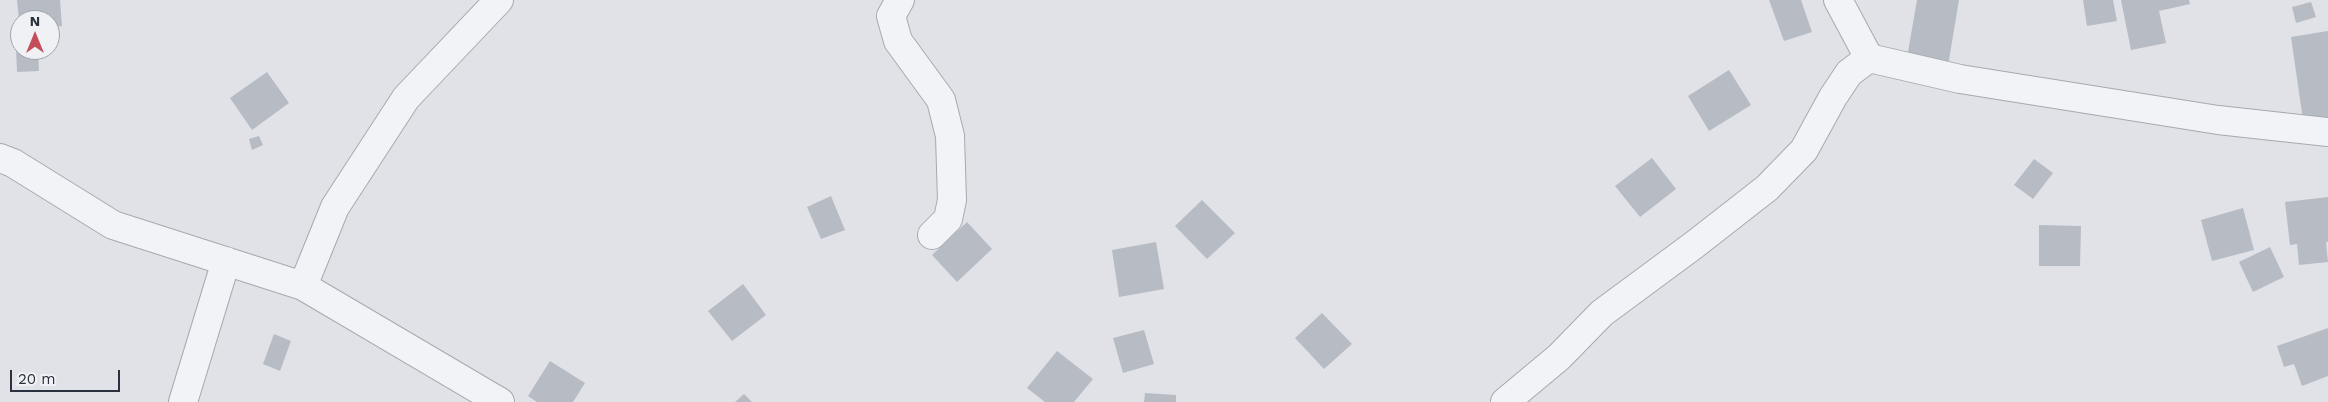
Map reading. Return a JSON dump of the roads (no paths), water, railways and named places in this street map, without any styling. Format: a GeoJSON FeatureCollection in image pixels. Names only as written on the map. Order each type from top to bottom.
{"type":"FeatureCollection","features":[{"type":"Feature","properties":{"kind":"street"},"geometry":{"type":"LineString","coordinates":[[302,286],[335,207],[406,98],[499,0]]}},
{"type":"Feature","properties":{"kind":"street"},"geometry":{"type":"LineString","coordinates":[[900,0],[891,16],[898,41],[941,100],[950,136],[952,200],[948,219],[932,234]]}},
{"type":"Feature","properties":{"kind":"street"},"geometry":{"type":"LineString","coordinates":[[1838,0],[1868,58]]}},
{"type":"Feature","properties":{"kind":"street"},"geometry":{"type":"LineString","coordinates":[[1868,58],[1960,78],[2209,119],[2264,127],[2328,132]]}},
{"type":"Feature","properties":{"kind":"street"},"geometry":{"type":"LineString","coordinates":[[1505,402],[1559,357],[1602,313],[1694,246],[1767,188],[1804,150],[1833,97],[1849,73],[1868,58]]}},
{"type":"Feature","properties":{"kind":"street"},"geometry":{"type":"LineString","coordinates":[[0,158],[12,163],[113,226],[302,286],[500,402]]}},
{"type":"Feature","properties":{"kind":"street"},"geometry":{"type":"LineString","coordinates":[[183,402],[226,261]]}}]}
